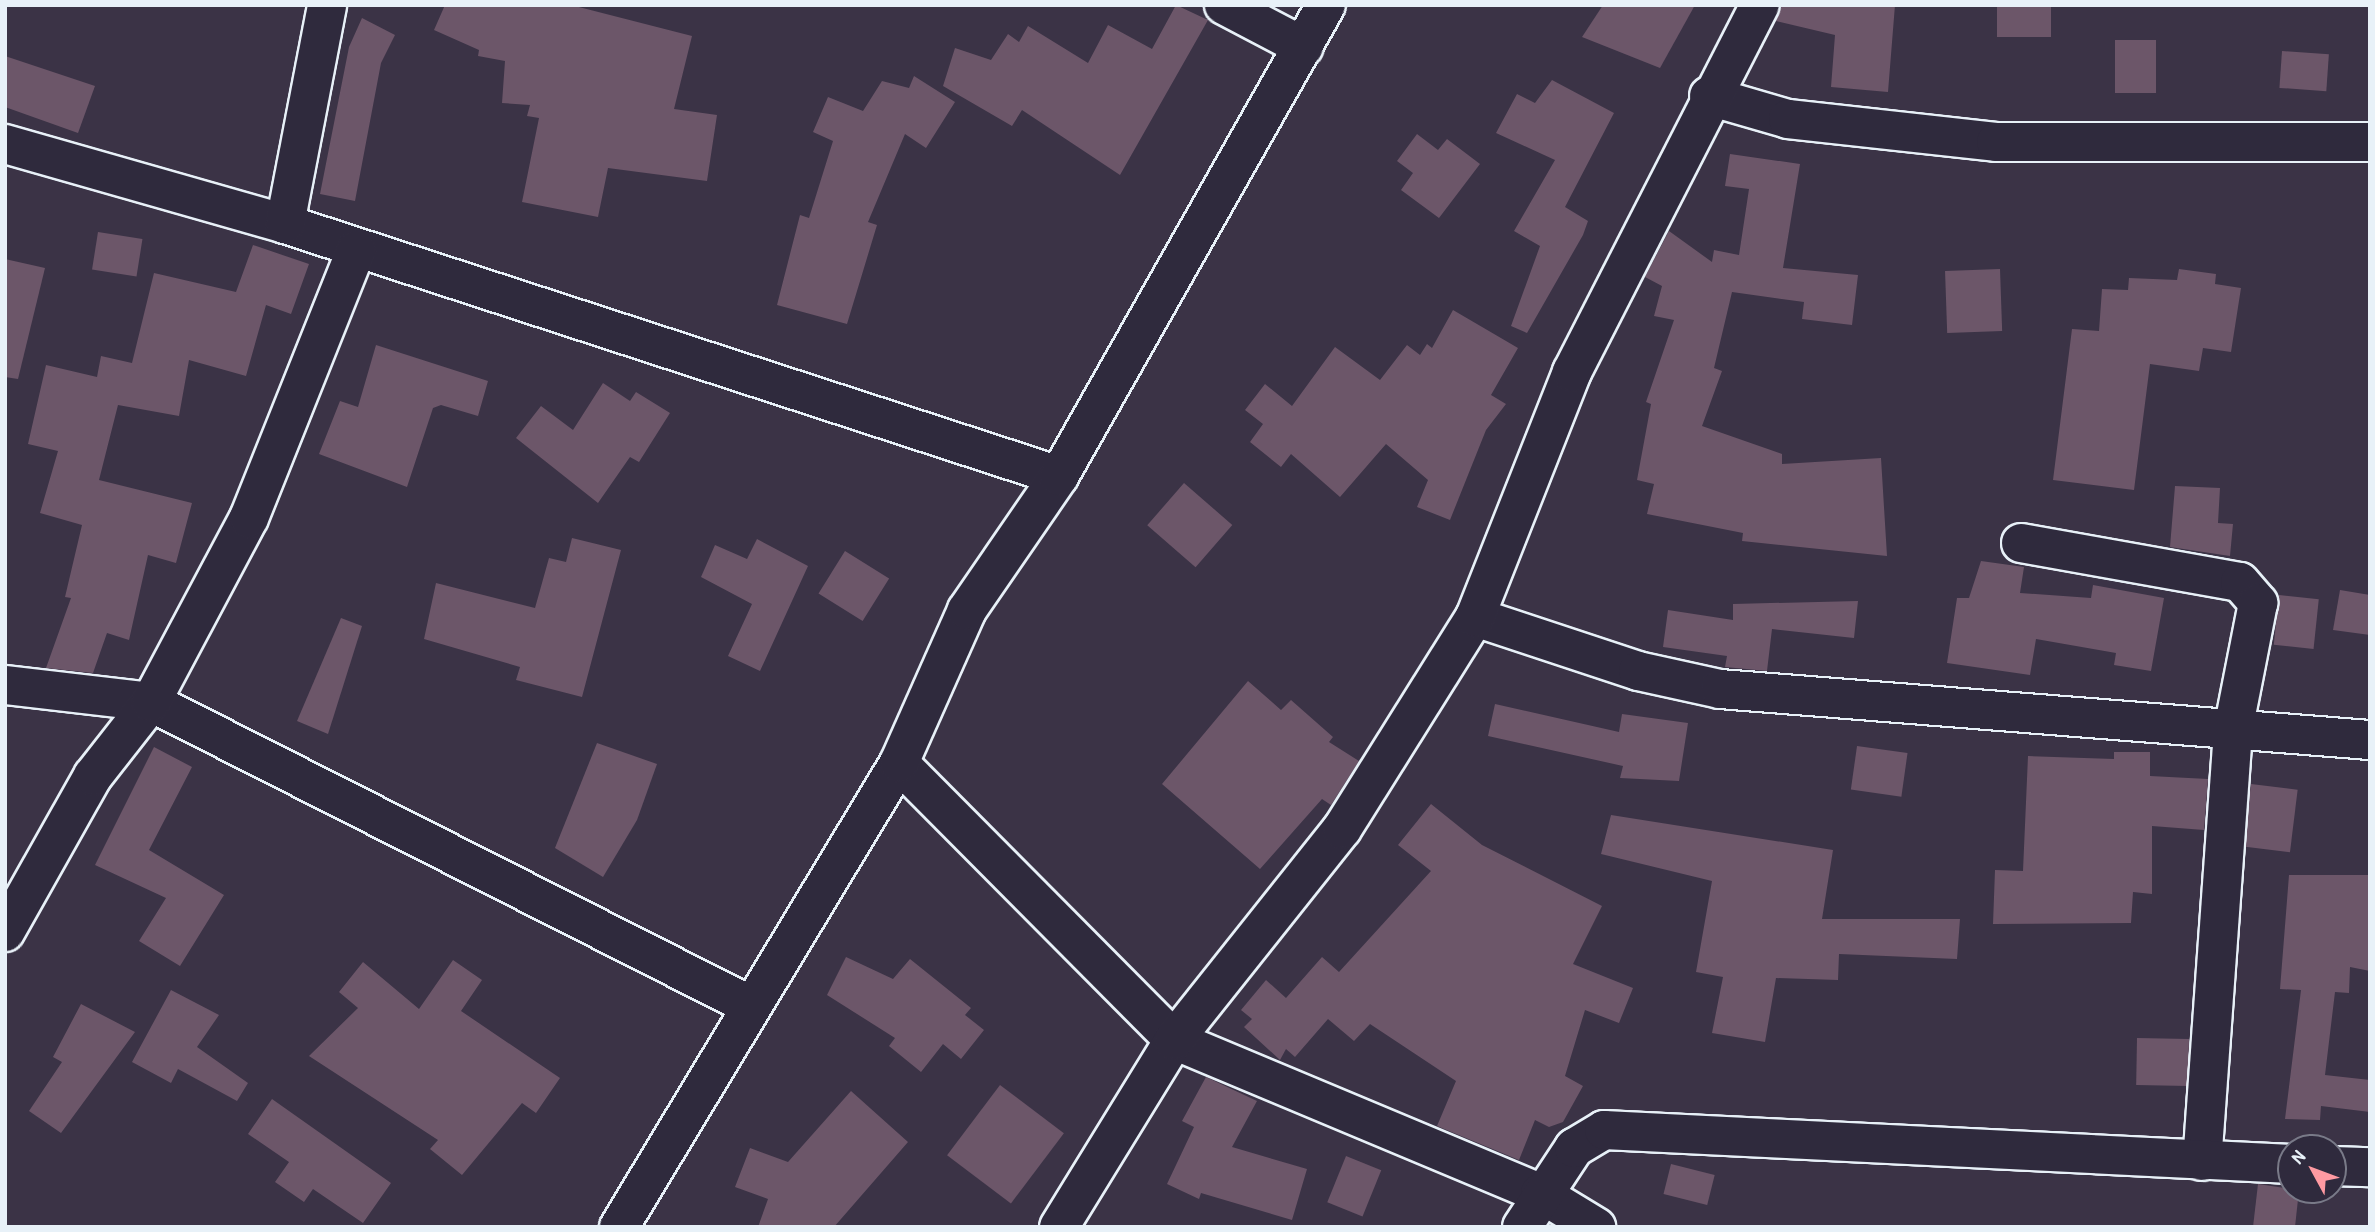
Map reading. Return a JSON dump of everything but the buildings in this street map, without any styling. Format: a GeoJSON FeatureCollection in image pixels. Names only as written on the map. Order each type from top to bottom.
{"type":"FeatureCollection","features":[{"type":"Feature","properties":{"kind":"street"},"geometry":{"type":"LineString","coordinates":[[285,224],[327,5]]}},
{"type":"Feature","properties":{"kind":"street"},"geometry":{"type":"LineString","coordinates":[[1224,5],[1304,47]]}},
{"type":"Feature","properties":{"kind":"street"},"geometry":{"type":"LineString","coordinates":[[619,1227],[748,1005],[898,763],[967,610],[1059,476],[1326,5]]}},
{"type":"Feature","properties":{"kind":"street"},"geometry":{"type":"LineString","coordinates":[[1059,1227],[1174,1040],[1342,829],[1475,617],[1572,372],[1709,96],[1760,5]]}},
{"type":"Feature","properties":{"kind":"street"},"geometry":{"type":"LineString","coordinates":[[1709,96],[1788,119],[1996,142],[2370,142]]}},
{"type":"Feature","properties":{"kind":"street"},"geometry":{"type":"LineString","coordinates":[[5,144],[285,224],[356,250],[1059,476]]}},
{"type":"Feature","properties":{"kind":"street"},"geometry":{"type":"LineString","coordinates":[[5,932],[93,775],[151,702],[284,445],[356,250]]}},
{"type":"Feature","properties":{"kind":"street"},"geometry":{"type":"LineString","coordinates":[[2021,542],[2249,587],[2258,603],[2234,731],[2202,1161]]}},
{"type":"Feature","properties":{"kind":"street"},"geometry":{"type":"LineString","coordinates":[[1475,617],[1638,671],[1720,689],[2370,740]]}},
{"type":"Feature","properties":{"kind":"street"},"geometry":{"type":"LineString","coordinates":[[5,685],[151,702],[748,1005]]}},
{"type":"Feature","properties":{"kind":"street"},"geometry":{"type":"LineString","coordinates":[[898,763],[1174,1040],[1540,1193],[1596,1227]]}},
{"type":"Feature","properties":{"kind":"street"},"geometry":{"type":"LineString","coordinates":[[1521,1227],[1540,1193],[1574,1149],[1604,1130],[2277,1164]]}},
{"type":"Feature","properties":{"kind":"street"},"geometry":{"type":"LineString","coordinates":[[2347,1166],[2370,1167]]}}]}
